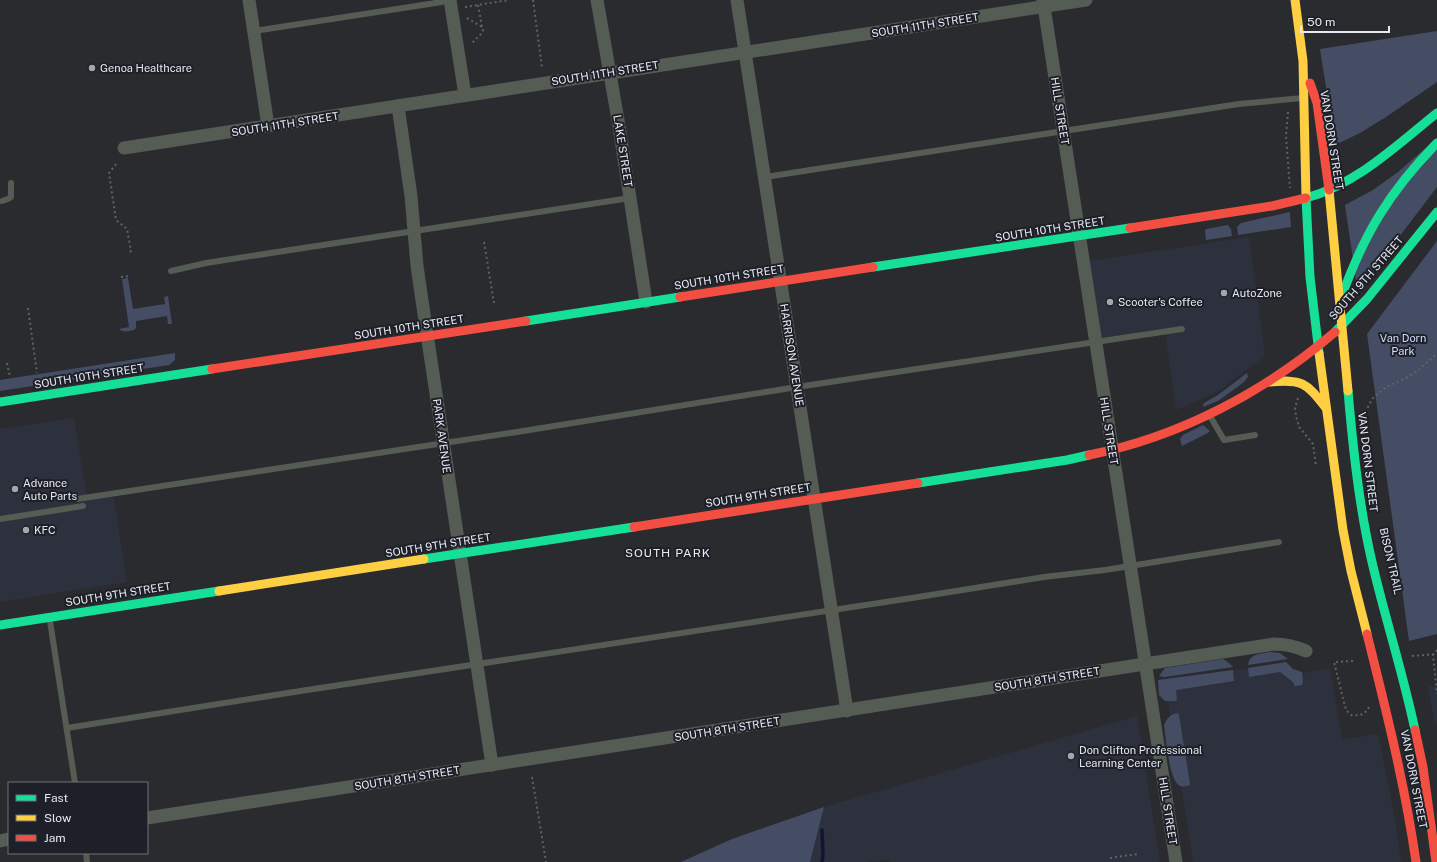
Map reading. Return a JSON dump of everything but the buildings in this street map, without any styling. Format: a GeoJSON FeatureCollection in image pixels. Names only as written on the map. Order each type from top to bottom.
{"type":"FeatureCollection","features":[{"type":"Feature","properties":{"kind":"main road","name":"VAN DORN STREET"},"geometry":{"type":"LineString","coordinates":[[1295,0],[1303,61],[1308,243],[1318,346],[1337,496],[1346,548],[1397,751],[1409,813],[1416,862]]}},
{"type":"Feature","properties":{"kind":"main road","name":"VAN DORN STREET"},"geometry":{"type":"LineString","coordinates":[[1303,61],[1317,103],[1329,190],[1354,454],[1364,525],[1380,594],[1408,698],[1423,767],[1436,862]]}},
{"type":"Feature","properties":{"kind":"main road","name":"SOUTH 10TH STREET"},"geometry":{"type":"LineString","coordinates":[[0,402],[1235,213],[1272,206],[1306,198],[1344,183],[1370,167],[1437,113]]}},
{"type":"Feature","properties":{"kind":"main road"},"geometry":{"type":"LineString","coordinates":[[1330,346],[1339,304],[1355,260],[1377,217],[1399,185],[1437,143]]}},
{"type":"Feature","properties":{"kind":"main road","name":"SOUTH 9TH STREET"},"geometry":{"type":"LineString","coordinates":[[0,625],[50,616],[1067,460],[1112,450],[1170,432],[1240,399],[1269,382],[1318,346],[1342,326],[1373,291],[1437,212]]}},
{"type":"Feature","properties":{"kind":"main road"},"geometry":{"type":"LineString","coordinates":[[1328,425],[1327,383],[1329,361]]}},
{"type":"Feature","properties":{"kind":"main road"},"geometry":{"type":"LineString","coordinates":[[1269,382],[1289,380],[1299,381],[1310,389],[1326,408]]}},
{"type":"Feature","properties":{"kind":"street"},"geometry":{"type":"LineString","coordinates":[[249,0],[268,126]]}},
{"type":"Feature","properties":{"kind":"street"},"geometry":{"type":"LineString","coordinates":[[449,0],[465,96]]}},
{"type":"Feature","properties":{"kind":"street","name":"LAKE STREET"},"geometry":{"type":"LineString","coordinates":[[597,0],[610,72],[646,302]]}},
{"type":"Feature","properties":{"kind":"street","name":"HARRISON AVENUE"},"geometry":{"type":"LineString","coordinates":[[737,0],[847,711]]}},
{"type":"Feature","properties":{"kind":"street","name":"SOUTH 11TH STREET"},"geometry":{"type":"LineString","coordinates":[[124,148],[745,52],[1044,3],[1086,0]]}},
{"type":"Feature","properties":{"kind":"street","name":"HILL STREET"},"geometry":{"type":"LineString","coordinates":[[1044,3],[1095,343],[1176,862]]}},
{"type":"Feature","properties":{"kind":"street","name":"PARK AVENUE"},"geometry":{"type":"LineString","coordinates":[[398,106],[412,196],[417,266],[442,443],[492,765]]}},
{"type":"Feature","properties":{"kind":"street","name":"SOUTH 8TH STREET"},"geometry":{"type":"LineString","coordinates":[[148,818],[1274,644],[1290,645],[1306,651]]}},
{"type":"Feature","properties":{"kind":"lane"},"geometry":{"type":"LineString","coordinates":[[254,31],[449,0]]}},
{"type":"Feature","properties":{"kind":"lane"},"geometry":{"type":"LineString","coordinates":[[765,177],[1239,104],[1304,98]]}},
{"type":"Feature","properties":{"kind":"lane"},"geometry":{"type":"LineString","coordinates":[[2,200],[8,199],[11,196],[11,183]]}},
{"type":"Feature","properties":{"kind":"lane"},"geometry":{"type":"LineString","coordinates":[[170,271],[206,263],[630,198]]}},
{"type":"Feature","properties":{"kind":"lane"},"geometry":{"type":"LineString","coordinates":[[78,499],[517,432],[797,387],[1182,329]]}},
{"type":"Feature","properties":{"kind":"lane"},"geometry":{"type":"LineString","coordinates":[[1210,414],[1224,440],[1255,434]]}},
{"type":"Feature","properties":{"kind":"lane"},"geometry":{"type":"LineString","coordinates":[[0,519],[83,506]]}},
{"type":"Feature","properties":{"kind":"lane"},"geometry":{"type":"LineString","coordinates":[[67,728],[290,692],[477,665],[1044,577],[1105,570],[1279,542]]}},
{"type":"Feature","properties":{"kind":"lane"},"geometry":{"type":"LineString","coordinates":[[50,616],[76,782]]}},
{"type":"Feature","properties":{"kind":"path"},"geometry":{"type":"LineString","coordinates":[[465,7],[509,0]]}},
{"type":"Feature","properties":{"kind":"path"},"geometry":{"type":"LineString","coordinates":[[533,0],[542,68]]}},
{"type":"Feature","properties":{"kind":"path"},"geometry":{"type":"LineString","coordinates":[[471,44],[483,32],[478,5]]}},
{"type":"Feature","properties":{"kind":"path"},"geometry":{"type":"LineString","coordinates":[[467,18],[482,27]]}},
{"type":"Feature","properties":{"kind":"path"},"geometry":{"type":"LineString","coordinates":[[1289,181],[1286,136],[1290,99]]}},
{"type":"Feature","properties":{"kind":"path"},"geometry":{"type":"LineString","coordinates":[[116,164],[109,173],[114,219],[127,229],[131,251],[128,253]]}},
{"type":"Feature","properties":{"kind":"path"},"geometry":{"type":"LineString","coordinates":[[484,242],[494,303]]}},
{"type":"Feature","properties":{"kind":"path"},"geometry":{"type":"LineString","coordinates":[[121,277],[131,276]]}},
{"type":"Feature","properties":{"kind":"path"},"geometry":{"type":"LineString","coordinates":[[28,308],[37,373]]}},
{"type":"Feature","properties":{"kind":"path"},"geometry":{"type":"LineString","coordinates":[[1364,414],[1373,398],[1386,387],[1406,378],[1420,369],[1437,353]]}},
{"type":"Feature","properties":{"kind":"path"},"geometry":{"type":"LineString","coordinates":[[8,363],[10,377]]}},
{"type":"Feature","properties":{"kind":"path"},"geometry":{"type":"LineString","coordinates":[[1297,401],[1295,408],[1297,422],[1299,427],[1313,444],[1316,466]]}},
{"type":"Feature","properties":{"kind":"path"},"geometry":{"type":"LineString","coordinates":[[1437,650],[1433,655],[1437,694]]}},
{"type":"Feature","properties":{"kind":"path"},"geometry":{"type":"LineString","coordinates":[[1412,656],[1437,654]]}},
{"type":"Feature","properties":{"kind":"path"},"geometry":{"type":"LineString","coordinates":[[1353,661],[1334,662],[1346,710],[1351,715],[1362,715],[1367,712],[1371,701]]}},
{"type":"Feature","properties":{"kind":"path"},"geometry":{"type":"LineString","coordinates":[[532,777],[546,862]]}},
{"type":"Feature","properties":{"kind":"path"},"geometry":{"type":"LineString","coordinates":[[1110,858],[1138,854]]}},
{"type":"Feature","properties":{"kind":"shaded area"},"geometry":{"type":"Polygon","coordinates":[[[1249,237],[1265,356],[1217,392],[1176,410],[1165,332],[1095,343],[1083,262],[1249,237]]]}},
{"type":"Feature","properties":{"kind":"shaded area"},"geometry":{"type":"Polygon","coordinates":[[[74,418],[87,497],[113,493],[127,582],[0,602],[0,429],[74,418]]]}},
{"type":"Feature","properties":{"kind":"shaded area"},"geometry":{"type":"Polygon","coordinates":[[[1284,663],[1297,674],[1330,668],[1342,740],[1378,734],[1395,818],[1401,862],[1193,862],[1165,681],[1284,663]]]}},
{"type":"Feature","properties":{"kind":"shaded area"},"geometry":{"type":"Polygon","coordinates":[[[1437,684],[1437,725],[1434,720],[1428,687],[1437,684]]]}},
{"type":"Feature","properties":{"kind":"shaded area","name":"Don Clifton Professional Learning Center"},"geometry":{"type":"Polygon","coordinates":[[[1137,716],[1160,862],[890,862],[889,859],[868,862],[810,862],[824,807],[1137,716]]]}},
{"type":"Feature","properties":{"kind":"green space"},"geometry":{"type":"Polygon","coordinates":[[[1437,31],[1437,82],[1386,117],[1360,133],[1335,145],[1320,49],[1437,31]]]}},
{"type":"Feature","properties":{"kind":"green space"},"geometry":{"type":"Polygon","coordinates":[[[1437,138],[1437,187],[1396,241],[1357,287],[1345,205],[1373,190],[1398,172],[1437,138]]]}},
{"type":"Feature","properties":{"kind":"green space"},"geometry":{"type":"Polygon","coordinates":[[[1290,212],[1291,227],[1238,235],[1237,227],[1241,223],[1290,212]]]}},
{"type":"Feature","properties":{"kind":"green space"},"geometry":{"type":"Polygon","coordinates":[[[1228,225],[1231,229],[1232,236],[1206,240],[1206,229],[1228,225]]]}},
{"type":"Feature","properties":{"kind":"green space","name":"Van Dorn Park"},"geometry":{"type":"Polygon","coordinates":[[[1437,241],[1437,634],[1409,641],[1367,334],[1437,241]]]}},
{"type":"Feature","properties":{"kind":"green space"},"geometry":{"type":"Polygon","coordinates":[[[128,278],[133,309],[165,304],[164,297],[168,296],[172,324],[168,324],[167,316],[136,321],[136,328],[134,330],[124,331],[119,329],[129,327],[122,279],[128,278]]]}},
{"type":"Feature","properties":{"kind":"green space"},"geometry":{"type":"Polygon","coordinates":[[[175,353],[175,360],[169,365],[0,391],[0,380],[175,353]]]}},
{"type":"Feature","properties":{"kind":"green space"},"geometry":{"type":"Polygon","coordinates":[[[1247,373],[1248,377],[1244,382],[1218,401],[1203,407],[1204,403],[1218,395],[1247,373]]]}},
{"type":"Feature","properties":{"kind":"green space"},"geometry":{"type":"Polygon","coordinates":[[[1203,425],[1210,431],[1182,446],[1180,439],[1183,435],[1203,425]]]}},
{"type":"Feature","properties":{"kind":"green space"},"geometry":{"type":"Polygon","coordinates":[[[1270,652],[1280,653],[1288,659],[1248,665],[1253,656],[1270,652]]]}},
{"type":"Feature","properties":{"kind":"green space"},"geometry":{"type":"Polygon","coordinates":[[[1223,659],[1233,667],[1165,677],[1159,676],[1165,668],[1223,659]]]}},
{"type":"Feature","properties":{"kind":"green space"},"geometry":{"type":"Polygon","coordinates":[[[1286,662],[1293,669],[1302,672],[1302,685],[1294,686],[1294,683],[1280,672],[1249,677],[1248,668],[1286,662]]]}},
{"type":"Feature","properties":{"kind":"green space"},"geometry":{"type":"Polygon","coordinates":[[[1233,670],[1234,681],[1176,690],[1176,701],[1165,701],[1159,695],[1158,680],[1233,670]]]}},
{"type":"Feature","properties":{"kind":"green space"},"geometry":{"type":"Polygon","coordinates":[[[1178,713],[1190,784],[1184,786],[1180,786],[1173,776],[1164,725],[1170,716],[1178,713]]]}},
{"type":"Feature","properties":{"kind":"green space"},"geometry":{"type":"Polygon","coordinates":[[[824,807],[810,862],[681,862],[732,839],[824,807]]]}},
{"type":"Feature","properties":{"kind":"waterway"},"geometry":{"type":"LineString","coordinates":[[822,830],[822,862]]}},
{"type":"Feature","properties":{"kind":"traffic: fast"},"geometry":{"type":"LineString","coordinates":[[1306,198],[1325,192],[1376,162],[1437,113]]}},
{"type":"Feature","properties":{"kind":"traffic: fast"},"geometry":{"type":"LineString","coordinates":[[1341,298],[1359,254],[1380,215],[1405,179],[1437,143]]}},
{"type":"Feature","properties":{"kind":"traffic: fast"},"geometry":{"type":"LineString","coordinates":[[1306,198],[1310,277],[1319,353]]}},
{"type":"Feature","properties":{"kind":"traffic: fast"},"geometry":{"type":"LineString","coordinates":[[1335,332],[1367,299],[1437,212]]}},
{"type":"Feature","properties":{"kind":"traffic: fast"},"geometry":{"type":"LineString","coordinates":[[873,267],[1130,228]]}},
{"type":"Feature","properties":{"kind":"traffic: fast"},"geometry":{"type":"LineString","coordinates":[[526,321],[680,297]]}},
{"type":"Feature","properties":{"kind":"traffic: fast"},"geometry":{"type":"LineString","coordinates":[[0,402],[212,369]]}},
{"type":"Feature","properties":{"kind":"traffic: fast"},"geometry":{"type":"LineString","coordinates":[[1348,391],[1357,477],[1367,541],[1415,730]]}},
{"type":"Feature","properties":{"kind":"traffic: fast"},"geometry":{"type":"LineString","coordinates":[[918,483],[1067,460],[1089,455]]}},
{"type":"Feature","properties":{"kind":"traffic: fast"},"geometry":{"type":"LineString","coordinates":[[424,559],[634,527]]}},
{"type":"Feature","properties":{"kind":"traffic: fast"},"geometry":{"type":"LineString","coordinates":[[0,625],[219,591]]}},
{"type":"Feature","properties":{"kind":"traffic: slow"},"geometry":{"type":"LineString","coordinates":[[1295,0],[1303,61],[1306,198]]}},
{"type":"Feature","properties":{"kind":"traffic: slow"},"geometry":{"type":"LineString","coordinates":[[1329,190],[1348,391]]}},
{"type":"Feature","properties":{"kind":"traffic: slow"},"geometry":{"type":"LineString","coordinates":[[1319,353],[1343,530],[1351,571],[1367,634]]}},
{"type":"Feature","properties":{"kind":"traffic: slow"},"geometry":{"type":"LineString","coordinates":[[1269,382],[1289,381],[1302,384],[1308,388],[1326,408]]}},
{"type":"Feature","properties":{"kind":"traffic: slow"},"geometry":{"type":"LineString","coordinates":[[219,591],[424,559]]}},
{"type":"Feature","properties":{"kind":"traffic: jam"},"geometry":{"type":"LineString","coordinates":[[1310,83],[1317,103],[1329,190]]}},
{"type":"Feature","properties":{"kind":"traffic: jam"},"geometry":{"type":"LineString","coordinates":[[1130,228],[1272,206],[1306,198]]}},
{"type":"Feature","properties":{"kind":"traffic: jam"},"geometry":{"type":"LineString","coordinates":[[680,297],[873,267]]}},
{"type":"Feature","properties":{"kind":"traffic: jam"},"geometry":{"type":"LineString","coordinates":[[212,369],[526,321]]}},
{"type":"Feature","properties":{"kind":"traffic: jam"},"geometry":{"type":"LineString","coordinates":[[1089,455],[1156,437],[1220,409],[1250,393],[1280,374],[1335,332]]}},
{"type":"Feature","properties":{"kind":"traffic: jam"},"geometry":{"type":"LineString","coordinates":[[634,527],[918,483]]}},
{"type":"Feature","properties":{"kind":"traffic: jam"},"geometry":{"type":"LineString","coordinates":[[1367,634],[1401,776],[1416,862]]}},
{"type":"Feature","properties":{"kind":"traffic: jam"},"geometry":{"type":"LineString","coordinates":[[1415,730],[1423,767],[1436,862]]}},
{"type":"Feature","properties":{"kind":"place","name":"Genoa Healthcare"},"geometry":{"type":"Point","coordinates":[92,68]}},
{"type":"Feature","properties":{"kind":"place","name":"AutoZone"},"geometry":{"type":"Point","coordinates":[1224,293]}},
{"type":"Feature","properties":{"kind":"place","name":"Scooter's Coffee"},"geometry":{"type":"Point","coordinates":[1110,302]}},
{"type":"Feature","properties":{"kind":"place","name":"Advance Auto Parts"},"geometry":{"type":"Point","coordinates":[15,489]}},
{"type":"Feature","properties":{"kind":"place","name":"KFC"},"geometry":{"type":"Point","coordinates":[26,530]}},
{"type":"Feature","properties":{"kind":"place","name":"Don Clifton Professional Learning Center"},"geometry":{"type":"Point","coordinates":[1071,756]}},
{"type":"Feature","properties":{"kind":"district","name":"SOUTH PARK"},"geometry":{"type":"Point","coordinates":[668,553]}}]}
